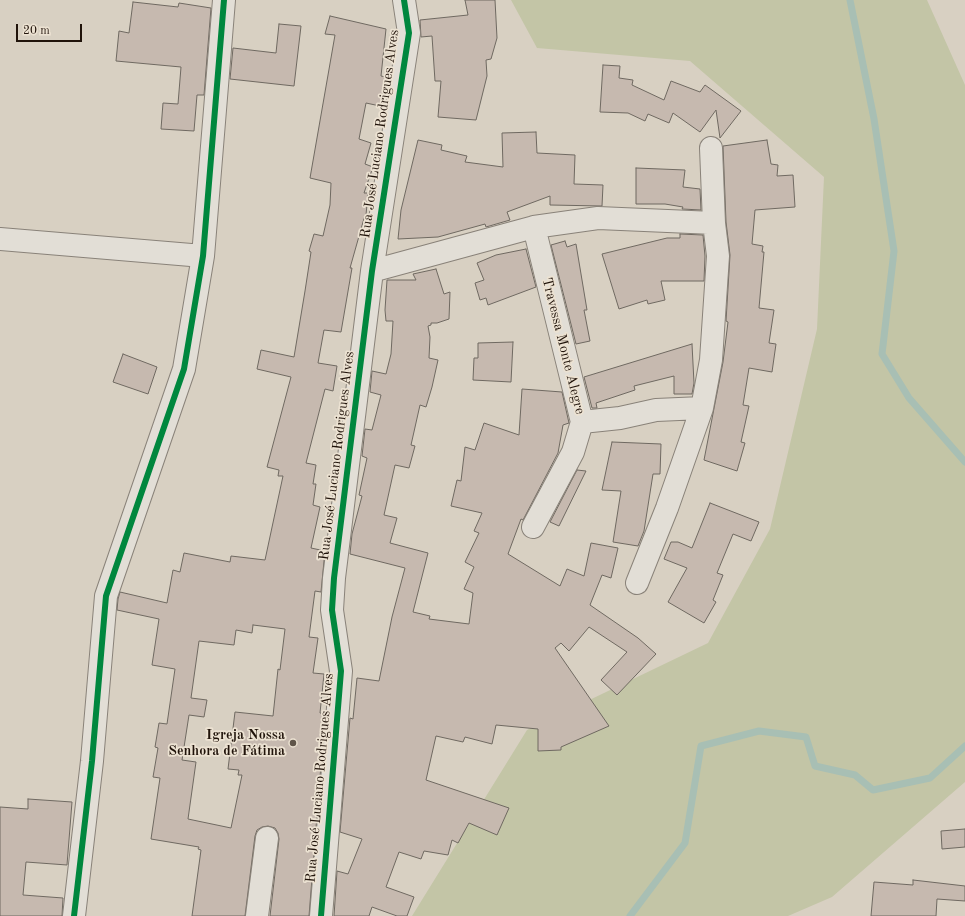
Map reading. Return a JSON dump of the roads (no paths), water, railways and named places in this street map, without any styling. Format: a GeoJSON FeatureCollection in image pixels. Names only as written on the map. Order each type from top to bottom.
{"type":"FeatureCollection","features":[{"type":"Feature","properties":{"kind":"street"},"geometry":{"type":"LineString","coordinates":[[74,916],[92,761],[106,596],[184,369],[203,256],[224,0]]}},
{"type":"Feature","properties":{"kind":"street","name":"Rua José Luciano Rodrigues Alves"},"geometry":{"type":"LineString","coordinates":[[321,916],[341,671],[332,610],[334,578],[372,271],[409,33],[404,0]]}},
{"type":"Feature","properties":{"kind":"street"},"geometry":{"type":"LineString","coordinates":[[637,583],[667,508],[702,408],[711,360],[718,256],[714,222],[711,148]]}},
{"type":"Feature","properties":{"kind":"street"},"geometry":{"type":"LineString","coordinates":[[372,271],[534,227],[598,218],[714,222]]}},
{"type":"Feature","properties":{"kind":"street","name":"Travessa Monte Alegre"},"geometry":{"type":"LineString","coordinates":[[533,527],[573,452],[582,422],[534,227]]}},
{"type":"Feature","properties":{"kind":"street"},"geometry":{"type":"LineString","coordinates":[[0,239],[203,256]]}},
{"type":"Feature","properties":{"kind":"street"},"geometry":{"type":"LineString","coordinates":[[582,422],[620,418],[656,410],[702,408]]}},
{"type":"Feature","properties":{"kind":"street"},"geometry":{"type":"LineString","coordinates":[[257,916],[267,838]]}},
{"type":"Feature","properties":{"kind":"waterway"},"geometry":{"type":"LineString","coordinates":[[850,0],[874,119],[894,251],[882,354],[909,398],[965,462]]}},
{"type":"Feature","properties":{"kind":"waterway"},"geometry":{"type":"LineString","coordinates":[[630,916],[685,843],[701,746],[759,731],[806,737],[815,766],[855,775],[873,790],[930,778],[965,746]]}},
{"type":"Feature","properties":{"kind":"place","name":"Igreja Nossa Senhora de Fátima"},"geometry":{"type":"Point","coordinates":[293,743]}}]}
